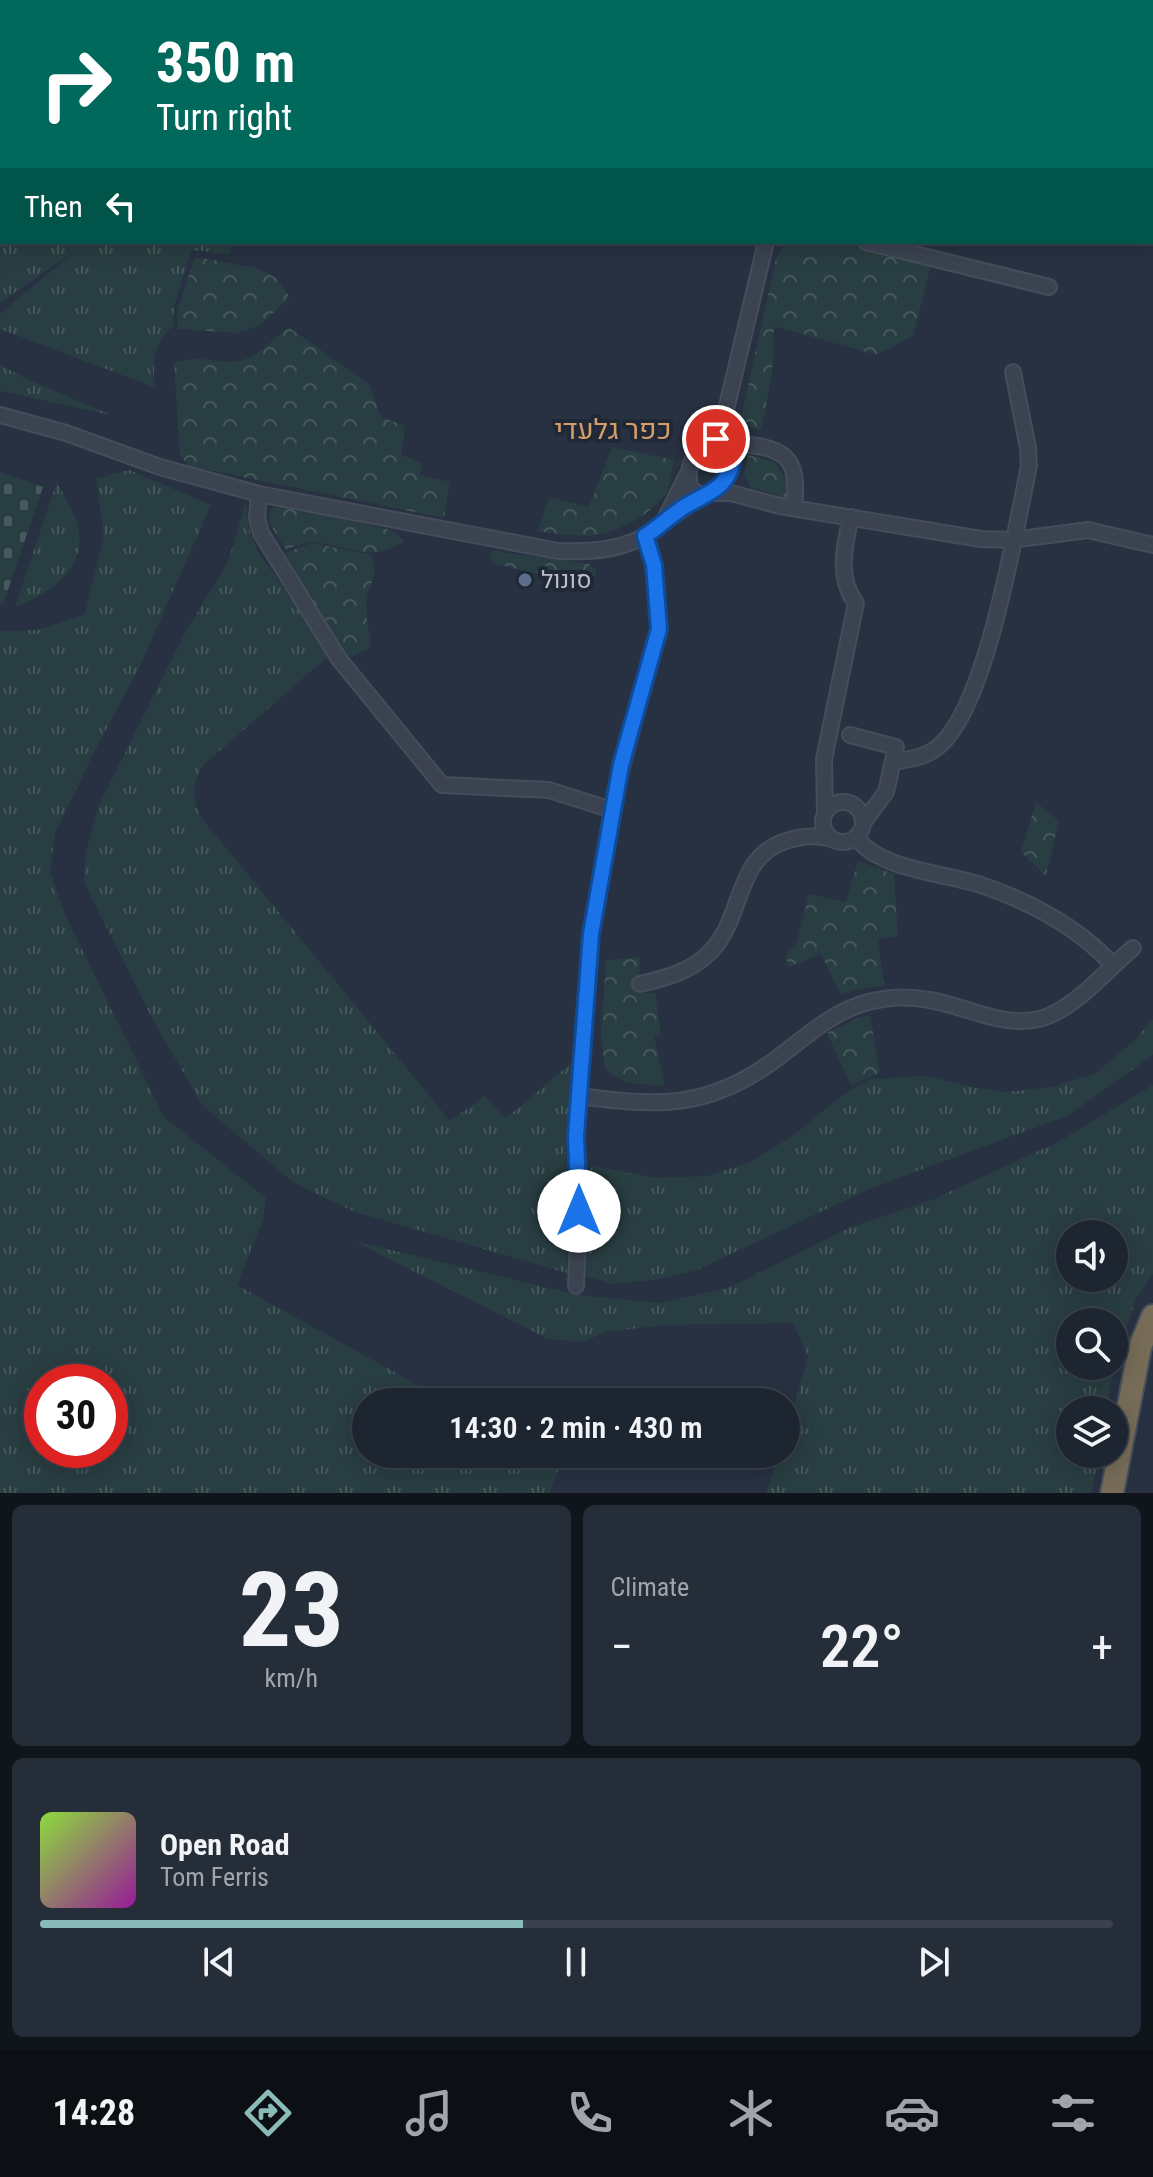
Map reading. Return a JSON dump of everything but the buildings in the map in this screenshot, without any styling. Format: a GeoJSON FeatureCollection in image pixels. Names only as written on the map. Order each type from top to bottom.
{"type":"FeatureCollection","features":[{"type":"Feature","properties":{"kind":"highway"},"geometry":{"type":"LineString","coordinates":[[1112,1493],[1140,1347],[1153,1316]]}},
{"type":"Feature","properties":{"kind":"street"},"geometry":{"type":"LineString","coordinates":[[0,415],[66,433],[164,468],[259,494],[558,551],[604,550],[645,536],[725,481],[733,455],[724,440],[766,244]]}},
{"type":"Feature","properties":{"kind":"street"},"geometry":{"type":"LineString","coordinates":[[874,244],[1049,287]]}},
{"type":"Feature","properties":{"kind":"street"},"geometry":{"type":"LineString","coordinates":[[893,762],[927,755],[942,744],[961,718],[979,676],[1029,466],[1013,372]]}},
{"type":"Feature","properties":{"kind":"street"},"geometry":{"type":"LineString","coordinates":[[662,524],[703,446],[724,440],[767,448],[787,458],[795,473],[794,508]]}},
{"type":"Feature","properties":{"kind":"street"},"geometry":{"type":"LineString","coordinates":[[690,467],[690,487],[696,494],[731,493],[794,508],[981,539],[1012,540],[1088,530],[1153,545]]}},
{"type":"Feature","properties":{"kind":"street"},"geometry":{"type":"LineString","coordinates":[[731,467],[734,482],[749,498]]}},
{"type":"Feature","properties":{"kind":"street"},"geometry":{"type":"LineString","coordinates":[[259,494],[257,518],[261,533],[339,659],[442,785],[549,790],[612,810]]}},
{"type":"Feature","properties":{"kind":"street"},"geometry":{"type":"LineString","coordinates":[[835,840],[825,829],[823,772],[856,603],[849,592],[844,570],[851,517]]}},
{"type":"Feature","properties":{"kind":"street"},"geometry":{"type":"LineString","coordinates":[[576,1286],[580,1187],[576,1136],[591,934],[627,741],[659,629],[654,565],[645,536]]}},
{"type":"Feature","properties":{"kind":"street"},"geometry":{"type":"LineString","coordinates":[[640,984],[684,970],[704,958],[729,925],[742,885],[757,859],[780,843],[802,837],[819,836],[848,841],[856,837],[882,800],[896,747],[850,735]]}},
{"type":"Feature","properties":{"kind":"street"},"geometry":{"type":"LineString","coordinates":[[823,772],[831,791],[861,811],[863,823]]}},
{"type":"Feature","properties":{"kind":"street"},"geometry":{"type":"LineString","coordinates":[[802,837],[836,803],[859,804],[872,800],[889,781]]}},
{"type":"Feature","properties":{"kind":"street"},"geometry":{"type":"LineString","coordinates":[[856,837],[867,849],[886,860],[980,885],[1033,906],[1077,933],[1113,965]]}},
{"type":"Feature","properties":{"kind":"street"},"geometry":{"type":"LineString","coordinates":[[579,1096],[656,1104],[710,1095],[756,1073],[832,1018],[881,999],[929,1000],[1011,1020],[1044,1018],[1067,1005],[1133,948]]}},
{"type":"Feature","properties":{"kind":"green space"},"geometry":{"type":"Polygon","coordinates":[[[1,244],[232,244],[229,254],[191,250],[174,307],[173,326],[161,340],[156,354],[154,387],[0,329],[0,314],[79,248],[0,303],[1,244]]]}},
{"type":"Feature","properties":{"kind":"green space"},"geometry":{"type":"Polygon","coordinates":[[[784,244],[844,244],[931,266],[913,336],[877,355],[774,326],[772,374],[761,431],[740,423],[776,259],[784,244]]]}},
{"type":"Feature","properties":{"kind":"green space"},"geometry":{"type":"Polygon","coordinates":[[[195,257],[257,268],[276,278],[290,297],[260,325],[238,333],[178,329],[177,311],[195,257]]]}},
{"type":"Feature","properties":{"kind":"green space"},"geometry":{"type":"Polygon","coordinates":[[[288,327],[369,384],[381,417],[405,426],[401,455],[422,463],[419,475],[450,482],[444,518],[189,466],[180,455],[174,363],[196,359],[239,361],[262,350],[288,327]]]}},
{"type":"Feature","properties":{"kind":"green space"},"geometry":{"type":"Polygon","coordinates":[[[0,365],[29,380],[111,415],[0,391],[0,365]]]}},
{"type":"Feature","properties":{"kind":"green space"},"geometry":{"type":"Polygon","coordinates":[[[612,447],[674,460],[667,491],[654,507],[624,526],[604,533],[580,536],[538,531],[549,497],[589,507],[612,447]]]}},
{"type":"Feature","properties":{"kind":"green space"},"geometry":{"type":"Polygon","coordinates":[[[748,455],[775,462],[787,481],[789,498],[751,488],[744,475],[748,455]]]}},
{"type":"Feature","properties":{"kind":"green space"},"geometry":{"type":"Polygon","coordinates":[[[129,470],[211,505],[139,668],[55,833],[50,872],[66,917],[164,1117],[266,1198],[263,1219],[237,1285],[424,1388],[352,1388],[352,1468],[559,1468],[550,1493],[0,1493],[0,631],[38,630],[85,614],[104,536],[96,479],[129,470]]]}},
{"type":"Feature","properties":{"kind":"green space"},"geometry":{"type":"Polygon","coordinates":[[[0,472],[43,487],[3,605],[0,604],[0,472]]]}},
{"type":"Feature","properties":{"kind":"green space"},"geometry":{"type":"Polygon","coordinates":[[[57,481],[76,520],[78,551],[65,576],[55,585],[15,607],[57,481]]]}},
{"type":"Feature","properties":{"kind":"green space"},"geometry":{"type":"Polygon","coordinates":[[[246,503],[250,533],[260,555],[332,653],[201,767],[194,791],[197,809],[450,1121],[485,1096],[506,1118],[575,1060],[566,1151],[569,1203],[567,1273],[355,1212],[294,1183],[203,1106],[155,1024],[84,883],[85,856],[98,807],[186,631],[228,562],[246,503]]]}},
{"type":"Feature","properties":{"kind":"green space"},"geometry":{"type":"Polygon","coordinates":[[[278,505],[392,530],[405,542],[378,552],[362,552],[320,543],[286,550],[268,521],[272,508],[278,505]]]}},
{"type":"Feature","properties":{"kind":"green space"},"geometry":{"type":"Polygon","coordinates":[[[312,543],[371,555],[374,573],[366,603],[370,645],[368,649],[346,659],[285,553],[312,543]]]}},
{"type":"Feature","properties":{"kind":"green space"},"geometry":{"type":"Polygon","coordinates":[[[493,551],[589,564],[596,570],[595,577],[584,584],[577,584],[497,564],[490,558],[493,551]]]}},
{"type":"Feature","properties":{"kind":"green space"},"geometry":{"type":"Polygon","coordinates":[[[1036,802],[1059,821],[1046,876],[1021,852],[1036,802]]]}},
{"type":"Feature","properties":{"kind":"green space"},"geometry":{"type":"Polygon","coordinates":[[[858,861],[894,874],[898,936],[878,939],[884,986],[841,995],[821,954],[788,967],[786,954],[797,942],[809,894],[846,902],[858,861]]]}},
{"type":"Feature","properties":{"kind":"green space"},"geometry":{"type":"Polygon","coordinates":[[[640,957],[638,993],[655,993],[661,1035],[654,1037],[665,1085],[625,1081],[605,1069],[601,1035],[606,960],[640,957]]]}},
{"type":"Feature","properties":{"kind":"green space"},"geometry":{"type":"Polygon","coordinates":[[[870,1015],[880,1073],[851,1085],[827,1033],[870,1015]]]}},
{"type":"Feature","properties":{"kind":"green space"},"geometry":{"type":"Polygon","coordinates":[[[1153,1019],[1153,1055],[1067,1116],[869,1189],[697,1270],[654,1280],[612,1284],[586,1276],[590,1165],[655,1178],[707,1176],[750,1162],[791,1137],[844,1094],[871,1079],[927,1076],[1007,1092],[1050,1087],[1095,1074],[1133,1042],[1153,1019]]]}},
{"type":"Feature","properties":{"kind":"green space"},"geometry":{"type":"Polygon","coordinates":[[[1153,1085],[1153,1274],[1136,1298],[1128,1322],[1128,1308],[1056,1308],[1056,1380],[1111,1380],[1109,1396],[1056,1396],[1056,1468],[1097,1468],[1091,1493],[766,1493],[774,1468],[800,1468],[799,1388],[808,1357],[793,1323],[664,1325],[605,1332],[583,1342],[548,1339],[354,1241],[578,1295],[660,1303],[728,1288],[851,1227],[932,1200],[1058,1142],[1153,1085]]]}},
{"type":"Feature","properties":{"kind":"place","name":"סונול"},"geometry":{"type":"Point","coordinates":[525,580]}},
{"type":"Feature","properties":{"kind":"district","name":"כפר גלעדי"},"geometry":{"type":"Point","coordinates":[613,429]}},
{"type":"Feature","properties":{"kind":"route"},"geometry":{"type":"LineString","coordinates":[[579,1211],[576,1136],[591,934],[621,765],[659,629],[654,565],[645,536],[684,507],[712,493],[725,481],[733,459],[732,451],[726,440],[716,439]]}}]}
